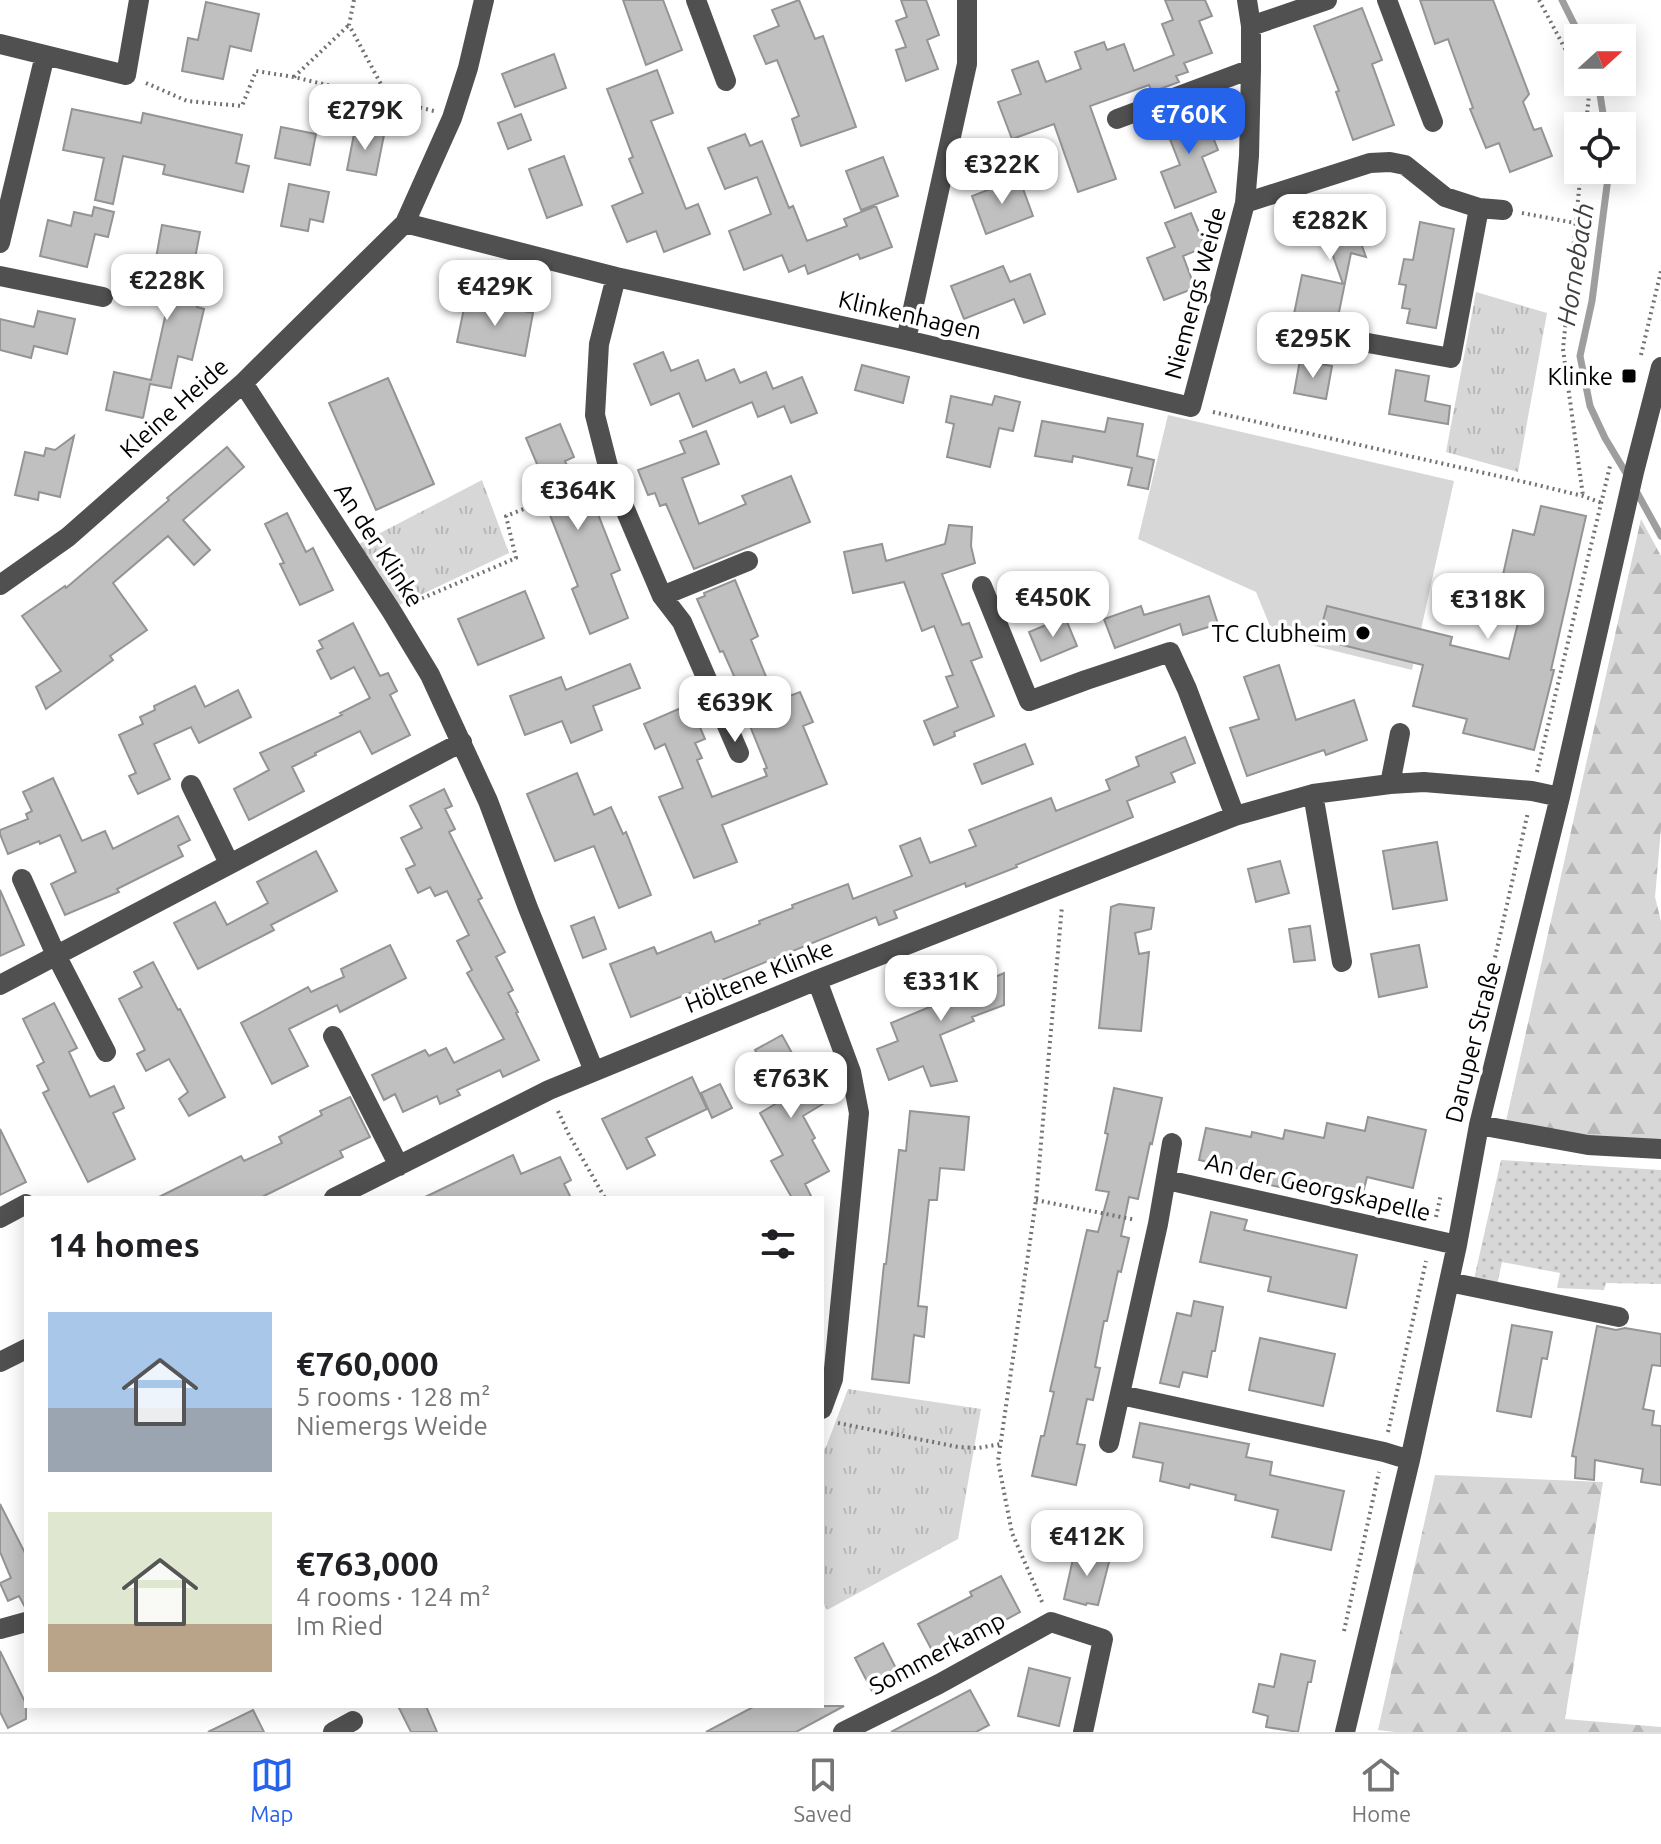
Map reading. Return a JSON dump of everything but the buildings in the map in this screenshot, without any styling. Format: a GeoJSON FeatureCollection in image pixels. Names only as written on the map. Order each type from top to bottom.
{"type":"FeatureCollection","features":[{"type":"Feature","properties":{"kind":"street"},"geometry":{"type":"LineString","coordinates":[[0,44],[126,75],[139,0]]}},
{"type":"Feature","properties":{"kind":"street"},"geometry":{"type":"LineString","coordinates":[[405,223],[452,118],[484,0]]}},
{"type":"Feature","properties":{"kind":"street"},"geometry":{"type":"LineString","coordinates":[[696,0],[726,81]]}},
{"type":"Feature","properties":{"kind":"street"},"geometry":{"type":"LineString","coordinates":[[906,340],[967,64],[967,0]]}},
{"type":"Feature","properties":{"kind":"street","name":"Niemergs Weide"},"geometry":{"type":"LineString","coordinates":[[1191,407],[1245,203],[1251,69],[1251,26],[1247,0]]}},
{"type":"Feature","properties":{"kind":"street"},"geometry":{"type":"LineString","coordinates":[[1251,26],[1327,0]]}},
{"type":"Feature","properties":{"kind":"street"},"geometry":{"type":"LineString","coordinates":[[1387,0],[1433,122]]}},
{"type":"Feature","properties":{"kind":"street"},"geometry":{"type":"LineString","coordinates":[[0,243],[45,55]]}},
{"type":"Feature","properties":{"kind":"street"},"geometry":{"type":"LineString","coordinates":[[1117,119],[1251,69]]}},
{"type":"Feature","properties":{"kind":"street"},"geometry":{"type":"LineString","coordinates":[[1245,203],[1370,163],[1390,162],[1405,165],[1445,197],[1479,208],[1503,210]]}},
{"type":"Feature","properties":{"kind":"street"},"geometry":{"type":"LineString","coordinates":[[1357,341],[1451,358],[1479,208]]}},
{"type":"Feature","properties":{"kind":"street","name":"Klinkenhagen"},"geometry":{"type":"LineString","coordinates":[[405,223],[616,277],[906,340],[1191,407]]}},
{"type":"Feature","properties":{"kind":"street","name":"Kleine Heide"},"geometry":{"type":"LineString","coordinates":[[0,585],[68,537],[243,383],[405,223]]}},
{"type":"Feature","properties":{"kind":"street"},"geometry":{"type":"LineString","coordinates":[[0,276],[103,297]]}},
{"type":"Feature","properties":{"kind":"street"},"geometry":{"type":"LineString","coordinates":[[616,277],[599,344],[595,415],[610,474],[662,596],[682,622],[739,753]]}},
{"type":"Feature","properties":{"kind":"street","name":"Daruper Straße"},"geometry":{"type":"LineString","coordinates":[[1345,1732],[1410,1460],[1457,1245],[1479,1125],[1660,374]]}},
{"type":"Feature","properties":{"kind":"street","name":"An der Klinke"},"geometry":{"type":"LineString","coordinates":[[243,383],[430,675],[488,801],[594,1071]]}},
{"type":"Feature","properties":{"kind":"street"},"geometry":{"type":"LineString","coordinates":[[662,596],[748,561]]}},
{"type":"Feature","properties":{"kind":"street"},"geometry":{"type":"LineString","coordinates":[[982,586],[1029,701],[1170,652],[1235,816]]}},
{"type":"Feature","properties":{"kind":"street"},"geometry":{"type":"LineString","coordinates":[[1390,784],[1400,733]]}},
{"type":"Feature","properties":{"kind":"street"},"geometry":{"type":"LineString","coordinates":[[0,985],[462,742]]}},
{"type":"Feature","properties":{"kind":"street","name":"Höltene Klinke"},"geometry":{"type":"LineString","coordinates":[[338,1196],[549,1090],[817,980],[1235,816],[1313,794],[1424,782],[1532,791],[1560,797]]}},
{"type":"Feature","properties":{"kind":"street"},"geometry":{"type":"LineString","coordinates":[[191,785],[229,863]]}},
{"type":"Feature","properties":{"kind":"street"},"geometry":{"type":"LineString","coordinates":[[1313,794],[1342,962]]}},
{"type":"Feature","properties":{"kind":"street"},"geometry":{"type":"LineString","coordinates":[[22,879],[56,955],[106,1052]]}},
{"type":"Feature","properties":{"kind":"street"},"geometry":{"type":"LineString","coordinates":[[817,980],[851,1072],[859,1113],[830,1416]]}},
{"type":"Feature","properties":{"kind":"street"},"geometry":{"type":"LineString","coordinates":[[333,1036],[399,1166]]}},
{"type":"Feature","properties":{"kind":"street"},"geometry":{"type":"LineString","coordinates":[[1479,1125],[1588,1145],[1661,1149]]}},
{"type":"Feature","properties":{"kind":"street","name":"An der Georgskapelle"},"geometry":{"type":"LineString","coordinates":[[1109,1443],[1158,1224],[1172,1143]]}},
{"type":"Feature","properties":{"kind":"street","name":"An der Georgskapelle"},"geometry":{"type":"LineString","coordinates":[[1167,1180],[1457,1245]]}},
{"type":"Feature","properties":{"kind":"street"},"geometry":{"type":"LineString","coordinates":[[0,1218],[24,1205]]}},
{"type":"Feature","properties":{"kind":"street"},"geometry":{"type":"LineString","coordinates":[[1449,1282],[1619,1317]]}},
{"type":"Feature","properties":{"kind":"street"},"geometry":{"type":"LineString","coordinates":[[0,1362],[24,1350]]}},
{"type":"Feature","properties":{"kind":"street"},"geometry":{"type":"LineString","coordinates":[[1121,1395],[1410,1460]]}},
{"type":"Feature","properties":{"kind":"street"},"geometry":{"type":"LineString","coordinates":[[1051,1622],[1103,1639],[1083,1732]]}},
{"type":"Feature","properties":{"kind":"street","name":"Sommerkamp"},"geometry":{"type":"LineString","coordinates":[[843,1732],[939,1684],[1051,1622]]}},
{"type":"Feature","properties":{"kind":"street"},"geometry":{"type":"LineString","coordinates":[[0,1629],[24,1623]]}},
{"type":"Feature","properties":{"kind":"street"},"geometry":{"type":"LineString","coordinates":[[333,1732],[353,1721]]}},
{"type":"Feature","properties":{"kind":"path"},"geometry":{"type":"LineString","coordinates":[[294,77],[349,25],[354,0]]}},
{"type":"Feature","properties":{"kind":"path"},"geometry":{"type":"LineString","coordinates":[[1539,0],[1564,47]]}},
{"type":"Feature","properties":{"kind":"path"},"geometry":{"type":"LineString","coordinates":[[349,25],[390,100]]}},
{"type":"Feature","properties":{"kind":"path"},"geometry":{"type":"LineString","coordinates":[[126,75],[187,101],[242,106],[256,71],[390,100],[452,118]]}},
{"type":"Feature","properties":{"kind":"path"},"geometry":{"type":"LineString","coordinates":[[1579,184],[1563,349],[1583,496]]}},
{"type":"Feature","properties":{"kind":"path"},"geometry":{"type":"LineString","coordinates":[[1503,210],[1575,223]]}},
{"type":"Feature","properties":{"kind":"path"},"geometry":{"type":"LineString","coordinates":[[1641,357],[1661,271]]}},
{"type":"Feature","properties":{"kind":"path"},"geometry":{"type":"LineString","coordinates":[[1191,407],[1583,496],[1600,503],[1630,492]]}},
{"type":"Feature","properties":{"kind":"path"},"geometry":{"type":"LineString","coordinates":[[1600,503],[1611,463]]}},
{"type":"Feature","properties":{"kind":"path"},"geometry":{"type":"LineString","coordinates":[[392,612],[516,558],[506,516],[610,474]]}},
{"type":"Feature","properties":{"kind":"path"},"geometry":{"type":"LineString","coordinates":[[1051,1622],[1012,1533],[998,1461],[1036,1200],[1064,885]]}},
{"type":"Feature","properties":{"kind":"path"},"geometry":{"type":"LineString","coordinates":[[549,1090],[569,1135],[604,1196]]}},
{"type":"Feature","properties":{"kind":"path"},"geometry":{"type":"LineString","coordinates":[[1036,1200],[1158,1224]]}},
{"type":"Feature","properties":{"kind":"path"},"geometry":{"type":"LineString","coordinates":[[830,1416],[958,1447],[1001,1444]]}},
{"type":"Feature","properties":{"kind":"green space"},"geometry":{"type":"Polygon","coordinates":[[[1476,292],[1547,313],[1518,472],[1446,452],[1476,292]]]}},
{"type":"Feature","properties":{"kind":"green space"},"geometry":{"type":"Polygon","coordinates":[[[1168,415],[1454,481],[1412,670],[1274,636],[1256,592],[1138,539],[1168,415]]]}},
{"type":"Feature","properties":{"kind":"green space"},"geometry":{"type":"Polygon","coordinates":[[[482,480],[509,553],[395,607],[359,544],[482,480]]]}},
{"type":"Feature","properties":{"kind":"green space"},"geometry":{"type":"Polygon","coordinates":[[[1641,519],[1661,556],[1661,828],[1655,897],[1661,921],[1661,1143],[1593,1139],[1506,1121],[1641,519]]]}},
{"type":"Feature","properties":{"kind":"green space"},"geometry":{"type":"Polygon","coordinates":[[[1501,1160],[1661,1170],[1661,1284],[1606,1283],[1604,1290],[1557,1288],[1560,1273],[1502,1262],[1497,1285],[1474,1279],[1501,1160]]]}},
{"type":"Feature","properties":{"kind":"green space"},"geometry":{"type":"Polygon","coordinates":[[[848,1389],[981,1409],[958,1539],[827,1610],[824,1604],[826,1447],[848,1389]]]}},
{"type":"Feature","properties":{"kind":"green space"},"geometry":{"type":"Polygon","coordinates":[[[1435,1475],[1603,1482],[1565,1719],[1661,1727],[1661,1732],[1378,1730],[1435,1475]]]}},
{"type":"Feature","properties":{"kind":"waterway","name":"Hornebach"},"geometry":{"type":"LineString","coordinates":[[1562,0],[1574,24]]}},
{"type":"Feature","properties":{"kind":"waterway","name":"Hornebach"},"geometry":{"type":"LineString","coordinates":[[1600,96],[1603,112]]}},
{"type":"Feature","properties":{"kind":"waterway","name":"Hornebach"},"geometry":{"type":"LineString","coordinates":[[1607,184],[1592,301],[1580,356],[1590,406],[1629,478]]}},
{"type":"Feature","properties":{"kind":"waterway","name":"Hornebach"},"geometry":{"type":"LineString","coordinates":[[1635,489],[1661,536]]}},
{"type":"Feature","properties":{"kind":"place","name":"Klinke"},"geometry":{"type":"Point","coordinates":[1629,376]}},
{"type":"Feature","properties":{"kind":"place","name":"TC Clubheim"},"geometry":{"type":"Point","coordinates":[1363,633]}}]}
